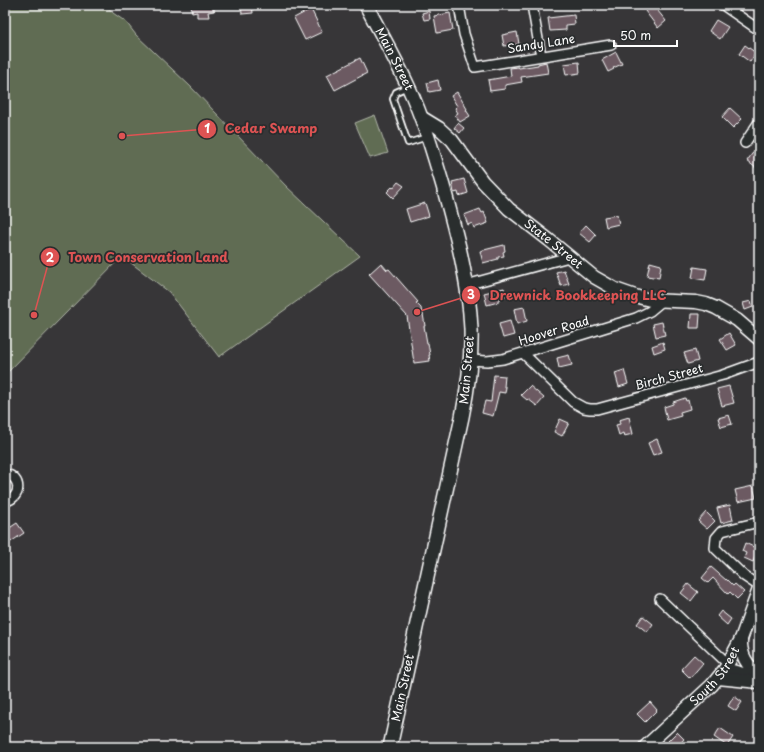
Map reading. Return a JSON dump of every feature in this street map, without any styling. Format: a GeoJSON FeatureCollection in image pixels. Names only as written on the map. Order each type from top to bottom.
{"type":"FeatureCollection","features":[{"type":"Feature","properties":{"kind":"main road","name":"Main Street"},"geometry":{"type":"LineString","coordinates":[[366,5],[408,86],[428,137],[457,236],[466,285],[471,330],[468,386],[390,747]]}},
{"type":"Feature","properties":{"kind":"street","name":"Sandy Lane"},"geometry":{"type":"LineString","coordinates":[[459,5],[464,34],[475,67],[611,44]]}},
{"type":"Feature","properties":{"kind":"street"},"geometry":{"type":"LineString","coordinates":[[532,5],[541,56]]}},
{"type":"Feature","properties":{"kind":"street"},"geometry":{"type":"LineString","coordinates":[[723,5],[759,30]]}},
{"type":"Feature","properties":{"kind":"street","name":"State Street"},"geometry":{"type":"LineString","coordinates":[[421,117],[439,128],[449,137],[500,202],[594,277],[615,289],[650,300],[696,302],[706,304],[736,320],[759,339]]}},
{"type":"Feature","properties":{"kind":"street"},"geometry":{"type":"LineString","coordinates":[[745,143],[759,122]]}},
{"type":"Feature","properties":{"kind":"street"},"geometry":{"type":"LineString","coordinates":[[466,285],[569,257]]}},
{"type":"Feature","properties":{"kind":"street","name":"Hoover Road"},"geometry":{"type":"LineString","coordinates":[[470,360],[495,360],[523,353],[636,318],[650,311],[662,301]]}},
{"type":"Feature","properties":{"kind":"street","name":"Birch Street"},"geometry":{"type":"LineString","coordinates":[[523,353],[573,402],[584,408],[590,409],[596,409],[722,375],[759,362]]}},
{"type":"Feature","properties":{"kind":"street"},"geometry":{"type":"LineString","coordinates":[[5,474],[14,478],[18,488],[15,496],[11,499],[5,500]]}},
{"type":"Feature","properties":{"kind":"street"},"geometry":{"type":"LineString","coordinates":[[759,522],[722,531],[716,538],[715,548],[744,576],[759,586]]}},
{"type":"Feature","properties":{"kind":"street","name":"South Street"},"geometry":{"type":"LineString","coordinates":[[645,747],[724,670],[741,639],[759,589]]}},
{"type":"Feature","properties":{"kind":"street"},"geometry":{"type":"LineString","coordinates":[[660,600],[724,670],[746,674],[759,681]]}},
{"type":"Feature","properties":{"kind":"street"},"geometry":{"type":"LineString","coordinates":[[741,639],[744,659],[748,666],[759,676]]}},
{"type":"Feature","properties":{"kind":"lane"},"geometry":{"type":"LineString","coordinates":[[408,86],[396,92],[393,99],[408,143],[428,137]]}},
{"type":"Feature","properties":{"kind":"green space"},"geometry":{"type":"Polygon","coordinates":[[[5,5],[106,5],[113,13],[126,22],[136,35],[190,86],[286,186],[360,256],[219,357],[169,292],[122,256],[5,375],[5,5]]]}},
{"type":"Feature","properties":{"kind":"green space"},"geometry":{"type":"Polygon","coordinates":[[[375,115],[388,153],[370,158],[355,123],[375,115]]]}},
{"type":"Feature","properties":{"kind":"building"},"geometry":{"type":"Polygon","coordinates":[[[191,5],[214,5],[214,11],[208,12],[209,17],[197,17],[197,12],[192,13],[191,5]]]}},
{"type":"Feature","properties":{"kind":"building"},"geometry":{"type":"Polygon","coordinates":[[[241,5],[252,5],[253,13],[242,14],[241,5]]]}},
{"type":"Feature","properties":{"kind":"building"},"geometry":{"type":"Polygon","coordinates":[[[653,5],[666,21],[658,28],[645,11],[653,5]]]}},
{"type":"Feature","properties":{"kind":"building"},"geometry":{"type":"Polygon","coordinates":[[[311,9],[322,32],[305,40],[294,18],[311,9]]]}},
{"type":"Feature","properties":{"kind":"building"},"geometry":{"type":"Polygon","coordinates":[[[429,11],[430,19],[424,20],[422,13],[429,11]]]}},
{"type":"Feature","properties":{"kind":"building"},"geometry":{"type":"Polygon","coordinates":[[[450,13],[453,30],[437,33],[434,16],[450,13]]]}},
{"type":"Feature","properties":{"kind":"building"},"geometry":{"type":"Polygon","coordinates":[[[574,15],[575,24],[566,25],[566,30],[550,31],[548,18],[574,15]]]}},
{"type":"Feature","properties":{"kind":"building"},"geometry":{"type":"Polygon","coordinates":[[[716,20],[728,27],[720,39],[709,31],[716,20]]]}},
{"type":"Feature","properties":{"kind":"building"},"geometry":{"type":"Polygon","coordinates":[[[517,32],[519,44],[504,46],[502,35],[517,32]]]}},
{"type":"Feature","properties":{"kind":"building"},"geometry":{"type":"Polygon","coordinates":[[[745,45],[756,53],[750,62],[739,54],[745,45]]]}},
{"type":"Feature","properties":{"kind":"building"},"geometry":{"type":"Polygon","coordinates":[[[616,52],[622,64],[608,72],[602,60],[616,52]]]}},
{"type":"Feature","properties":{"kind":"building"},"geometry":{"type":"Polygon","coordinates":[[[360,58],[367,73],[335,90],[327,75],[360,58]]]}},
{"type":"Feature","properties":{"kind":"building"},"geometry":{"type":"Polygon","coordinates":[[[546,62],[548,73],[521,77],[522,82],[505,85],[505,89],[490,91],[488,80],[511,76],[510,68],[538,65],[546,62]]]}},
{"type":"Feature","properties":{"kind":"building"},"geometry":{"type":"Polygon","coordinates":[[[579,62],[580,73],[566,75],[564,64],[579,62]]]}},
{"type":"Feature","properties":{"kind":"building"},"geometry":{"type":"Polygon","coordinates":[[[438,80],[440,90],[429,92],[427,83],[438,80]]]}},
{"type":"Feature","properties":{"kind":"building"},"geometry":{"type":"Polygon","coordinates":[[[457,92],[470,116],[460,122],[455,115],[458,113],[455,108],[457,106],[451,96],[457,92]]]}},
{"type":"Feature","properties":{"kind":"building"},"geometry":{"type":"Polygon","coordinates":[[[730,108],[742,119],[733,128],[722,117],[730,108]]]}},
{"type":"Feature","properties":{"kind":"building"},"geometry":{"type":"Polygon","coordinates":[[[458,123],[464,128],[460,133],[454,128],[458,123]]]}},
{"type":"Feature","properties":{"kind":"building"},"geometry":{"type":"Polygon","coordinates":[[[754,151],[759,155],[759,163],[756,168],[747,161],[754,151]]]}},
{"type":"Feature","properties":{"kind":"building"},"geometry":{"type":"Polygon","coordinates":[[[464,179],[468,193],[459,196],[458,192],[454,193],[452,182],[464,179]]]}},
{"type":"Feature","properties":{"kind":"building"},"geometry":{"type":"Polygon","coordinates":[[[398,182],[404,186],[393,198],[387,192],[398,182]]]}},
{"type":"Feature","properties":{"kind":"building"},"geometry":{"type":"Polygon","coordinates":[[[425,203],[429,216],[410,222],[406,209],[425,203]]]}},
{"type":"Feature","properties":{"kind":"building"},"geometry":{"type":"Polygon","coordinates":[[[480,209],[482,213],[484,212],[488,223],[474,228],[472,223],[468,225],[464,215],[480,209]]]}},
{"type":"Feature","properties":{"kind":"building"},"geometry":{"type":"Polygon","coordinates":[[[617,215],[619,224],[606,227],[604,217],[617,215]]]}},
{"type":"Feature","properties":{"kind":"building"},"geometry":{"type":"Polygon","coordinates":[[[586,225],[596,235],[590,242],[579,233],[586,225]]]}},
{"type":"Feature","properties":{"kind":"building"},"geometry":{"type":"Polygon","coordinates":[[[504,245],[504,256],[483,263],[480,251],[504,245]]]}},
{"type":"Feature","properties":{"kind":"building"},"geometry":{"type":"Polygon","coordinates":[[[650,262],[661,265],[659,278],[647,276],[650,262]]]}},
{"type":"Feature","properties":{"kind":"building"},"geometry":{"type":"Polygon","coordinates":[[[381,263],[387,270],[389,269],[418,302],[416,303],[421,308],[430,361],[414,363],[407,316],[369,274],[381,263]]]}},
{"type":"Feature","properties":{"kind":"building"},"geometry":{"type":"Polygon","coordinates":[[[694,267],[707,269],[705,280],[692,278],[694,267]]]}},
{"type":"Feature","properties":{"kind":"building"},"geometry":{"type":"Polygon","coordinates":[[[564,270],[569,284],[561,286],[556,272],[564,270]]]}},
{"type":"Feature","properties":{"kind":"building"},"geometry":{"type":"Polygon","coordinates":[[[504,288],[506,296],[501,297],[498,302],[487,305],[484,293],[504,288]]]}},
{"type":"Feature","properties":{"kind":"building"},"geometry":{"type":"Polygon","coordinates":[[[751,301],[753,307],[745,310],[743,303],[751,301]]]}},
{"type":"Feature","properties":{"kind":"building"},"geometry":{"type":"Polygon","coordinates":[[[524,307],[527,321],[517,324],[514,309],[524,307]]]}},
{"type":"Feature","properties":{"kind":"building"},"geometry":{"type":"Polygon","coordinates":[[[691,314],[700,314],[699,328],[690,328],[691,314]]]}},
{"type":"Feature","properties":{"kind":"building"},"geometry":{"type":"Polygon","coordinates":[[[510,321],[514,335],[503,338],[499,324],[510,321]]]}},
{"type":"Feature","properties":{"kind":"building"},"geometry":{"type":"Polygon","coordinates":[[[662,322],[665,335],[656,337],[653,324],[662,322]]]}},
{"type":"Feature","properties":{"kind":"building"},"geometry":{"type":"Polygon","coordinates":[[[729,333],[736,345],[727,350],[720,339],[729,333]]]}},
{"type":"Feature","properties":{"kind":"building"},"geometry":{"type":"Polygon","coordinates":[[[663,342],[665,349],[654,353],[652,346],[663,342]]]}},
{"type":"Feature","properties":{"kind":"building"},"geometry":{"type":"Polygon","coordinates":[[[695,350],[698,361],[688,364],[684,353],[695,350]]]}},
{"type":"Feature","properties":{"kind":"building"},"geometry":{"type":"Polygon","coordinates":[[[569,355],[572,365],[559,368],[557,358],[569,355]]]}},
{"type":"Feature","properties":{"kind":"building"},"geometry":{"type":"Polygon","coordinates":[[[624,370],[628,384],[619,387],[615,373],[624,370]]]}},
{"type":"Feature","properties":{"kind":"building"},"geometry":{"type":"Polygon","coordinates":[[[494,375],[505,376],[504,387],[506,387],[505,393],[499,392],[493,416],[482,413],[485,401],[491,402],[494,375]]]}},
{"type":"Feature","properties":{"kind":"building"},"geometry":{"type":"Polygon","coordinates":[[[530,386],[544,398],[537,406],[521,395],[530,386]]]}},
{"type":"Feature","properties":{"kind":"building"},"geometry":{"type":"Polygon","coordinates":[[[729,386],[734,403],[722,406],[717,389],[729,386]]]}},
{"type":"Feature","properties":{"kind":"building"},"geometry":{"type":"Polygon","coordinates":[[[685,398],[686,401],[688,400],[690,409],[680,412],[681,416],[667,420],[664,407],[685,398]]]}},
{"type":"Feature","properties":{"kind":"building"},"geometry":{"type":"Polygon","coordinates":[[[729,415],[732,424],[721,427],[718,418],[729,415]]]}},
{"type":"Feature","properties":{"kind":"building"},"geometry":{"type":"Polygon","coordinates":[[[629,417],[633,434],[624,436],[623,433],[619,435],[616,425],[620,424],[619,420],[629,417]]]}},
{"type":"Feature","properties":{"kind":"building"},"geometry":{"type":"Polygon","coordinates":[[[560,419],[569,423],[562,436],[554,432],[560,419]]]}},
{"type":"Feature","properties":{"kind":"building"},"geometry":{"type":"Polygon","coordinates":[[[657,439],[662,452],[653,455],[648,443],[657,439]]]}},
{"type":"Feature","properties":{"kind":"building"},"geometry":{"type":"Polygon","coordinates":[[[753,486],[756,498],[738,502],[735,490],[753,486]]]}},
{"type":"Feature","properties":{"kind":"building"},"geometry":{"type":"Polygon","coordinates":[[[730,505],[733,520],[721,523],[717,508],[730,505]]]}},
{"type":"Feature","properties":{"kind":"building"},"geometry":{"type":"Polygon","coordinates":[[[706,512],[715,521],[707,529],[698,521],[706,512]]]}},
{"type":"Feature","properties":{"kind":"building"},"geometry":{"type":"Polygon","coordinates":[[[17,523],[24,533],[9,543],[5,537],[5,531],[17,523]]]}},
{"type":"Feature","properties":{"kind":"building"},"geometry":{"type":"Polygon","coordinates":[[[745,543],[758,549],[753,562],[744,558],[746,553],[742,551],[745,543]]]}},
{"type":"Feature","properties":{"kind":"building"},"geometry":{"type":"Polygon","coordinates":[[[711,567],[733,586],[735,584],[744,592],[737,599],[730,592],[728,594],[713,578],[708,583],[702,578],[711,567]]]}},
{"type":"Feature","properties":{"kind":"building"},"geometry":{"type":"Polygon","coordinates":[[[688,584],[698,592],[691,601],[681,593],[688,584]]]}},
{"type":"Feature","properties":{"kind":"building"},"geometry":{"type":"Polygon","coordinates":[[[721,611],[731,619],[727,625],[717,616],[721,611]]]}},
{"type":"Feature","properties":{"kind":"building"},"geometry":{"type":"Polygon","coordinates":[[[643,616],[653,624],[647,632],[637,624],[643,616]]]}},
{"type":"Feature","properties":{"kind":"building"},"geometry":{"type":"Polygon","coordinates":[[[694,655],[703,663],[690,678],[681,669],[694,655]]]}},
{"type":"Feature","properties":{"kind":"building"},"geometry":{"type":"Polygon","coordinates":[[[734,696],[742,702],[736,711],[728,706],[734,696]]]}},
{"type":"Feature","properties":{"kind":"building"},"geometry":{"type":"Polygon","coordinates":[[[650,702],[657,710],[645,722],[637,714],[650,702]]]}},
{"type":"Feature","properties":{"kind":"building"},"geometry":{"type":"Polygon","coordinates":[[[720,728],[733,737],[727,746],[714,737],[720,728]]]}},
{"type":"Feature","properties":{"kind":"building"},"geometry":{"type":"Polygon","coordinates":[[[677,732],[684,739],[677,747],[675,747],[668,741],[677,732]]]}},
{"type":"Feature","properties":{"kind":"place","name":"Cedar Swamp"},"geometry":{"type":"Point","coordinates":[122,136]}},
{"type":"Feature","properties":{"kind":"place","name":"Drewnick Bookkeeping LLC"},"geometry":{"type":"Point","coordinates":[417,312]}},
{"type":"Feature","properties":{"kind":"place","name":"Town Conservation Land"},"geometry":{"type":"Point","coordinates":[34,315]}}]}
